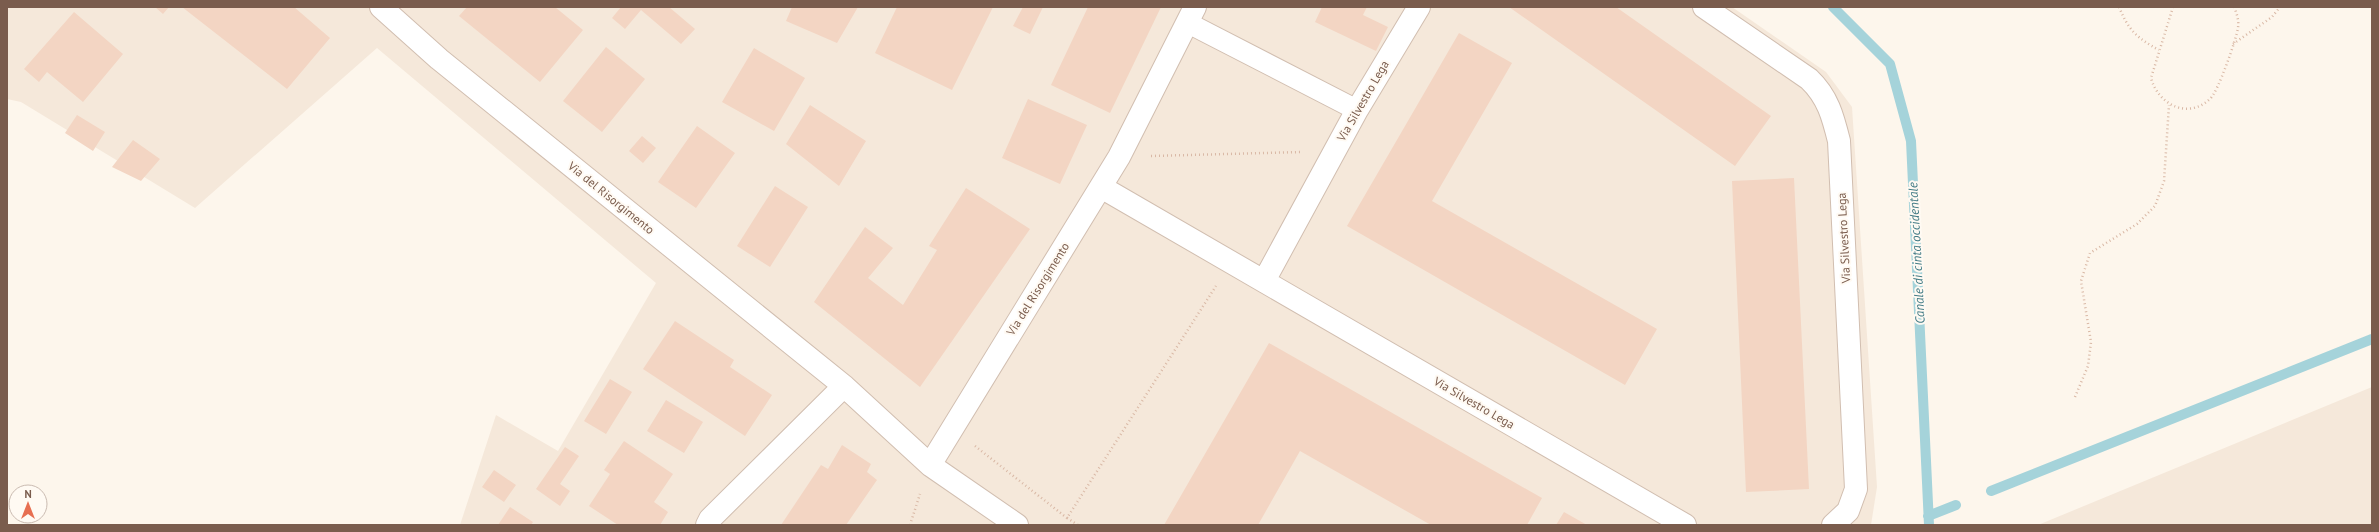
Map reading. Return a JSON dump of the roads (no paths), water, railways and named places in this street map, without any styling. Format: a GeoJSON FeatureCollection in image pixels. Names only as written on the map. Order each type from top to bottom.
{"type":"FeatureCollection","features":[{"type":"Feature","properties":{"kind":"street","name":"Via del Risorgimento"},"geometry":{"type":"LineString","coordinates":[[381,7],[445,64],[844,386],[930,465],[1101,187],[1119,156],[1192,15]]}},
{"type":"Feature","properties":{"kind":"street","name":"Via Silvestro Lega"},"geometry":{"type":"LineString","coordinates":[[1264,281],[1357,110],[1419,7]]}},
{"type":"Feature","properties":{"kind":"street","name":"Via Silvestro Lega"},"geometry":{"type":"LineString","coordinates":[[1704,7],[1809,79],[1821,91],[1831,110],[1839,141],[1856,489],[1848,511],[1833,525]]}},
{"type":"Feature","properties":{"kind":"street","name":"Via Silvestro Lega"},"geometry":{"type":"LineString","coordinates":[[1101,187],[1685,525]]}},
{"type":"Feature","properties":{"kind":"street"},"geometry":{"type":"LineString","coordinates":[[707,525],[710,519],[844,386]]}},
{"type":"Feature","properties":{"kind":"street"},"geometry":{"type":"LineString","coordinates":[[930,465],[1017,525]]}},
{"type":"Feature","properties":{"kind":"lane"},"geometry":{"type":"LineString","coordinates":[[1192,15],[1357,110]]}},
{"type":"Feature","properties":{"kind":"waterway","name":"Canale di cinta occidentale"},"geometry":{"type":"LineString","coordinates":[[1833,7],[1890,64],[1911,141],[1929,525]]}},
{"type":"Feature","properties":{"kind":"waterway"},"geometry":{"type":"LineString","coordinates":[[1991,491],[2372,339]]}},
{"type":"Feature","properties":{"kind":"waterway"},"geometry":{"type":"LineString","coordinates":[[1928,516],[1956,505]]}}]}
